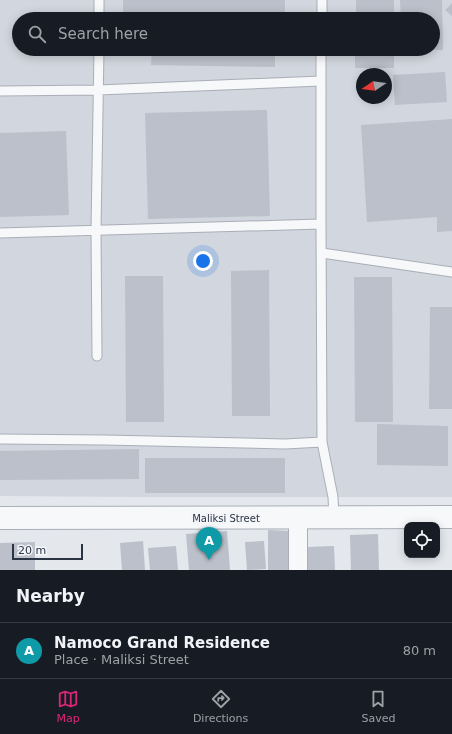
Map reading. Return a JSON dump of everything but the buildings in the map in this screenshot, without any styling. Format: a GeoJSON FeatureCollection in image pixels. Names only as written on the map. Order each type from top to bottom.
{"type":"FeatureCollection","features":[{"type":"Feature","properties":{"kind":"street"},"geometry":{"type":"LineString","coordinates":[[298,517],[298,570]]}},
{"type":"Feature","properties":{"kind":"street","name":"Maliksi Street"},"geometry":{"type":"LineString","coordinates":[[0,518],[452,517]]}},
{"type":"Feature","properties":{"kind":"lane"},"geometry":{"type":"LineString","coordinates":[[99,12],[100,0]]}},
{"type":"Feature","properties":{"kind":"lane"},"geometry":{"type":"LineString","coordinates":[[322,0],[322,12]]}},
{"type":"Feature","properties":{"kind":"lane"},"geometry":{"type":"LineString","coordinates":[[97,356],[96,230],[99,56]]}},
{"type":"Feature","properties":{"kind":"lane"},"geometry":{"type":"LineString","coordinates":[[321,56],[322,442],[334,497],[334,517]]}},
{"type":"Feature","properties":{"kind":"lane"},"geometry":{"type":"LineString","coordinates":[[0,91],[98,90],[321,81]]}},
{"type":"Feature","properties":{"kind":"lane"},"geometry":{"type":"LineString","coordinates":[[0,232],[321,224]]}},
{"type":"Feature","properties":{"kind":"lane"},"geometry":{"type":"LineString","coordinates":[[322,253],[452,272]]}},
{"type":"Feature","properties":{"kind":"lane"},"geometry":{"type":"LineString","coordinates":[[0,440],[104,440],[285,444],[322,442]]}},
{"type":"Feature","properties":{"kind":"shaded area"},"geometry":{"type":"Polygon","coordinates":[[[0,0],[452,0],[452,497],[0,496],[0,0]]]}},
{"type":"Feature","properties":{"kind":"place","name":"Namoco Grand Residence"},"geometry":{"type":"Point","coordinates":[209,560]}}]}
